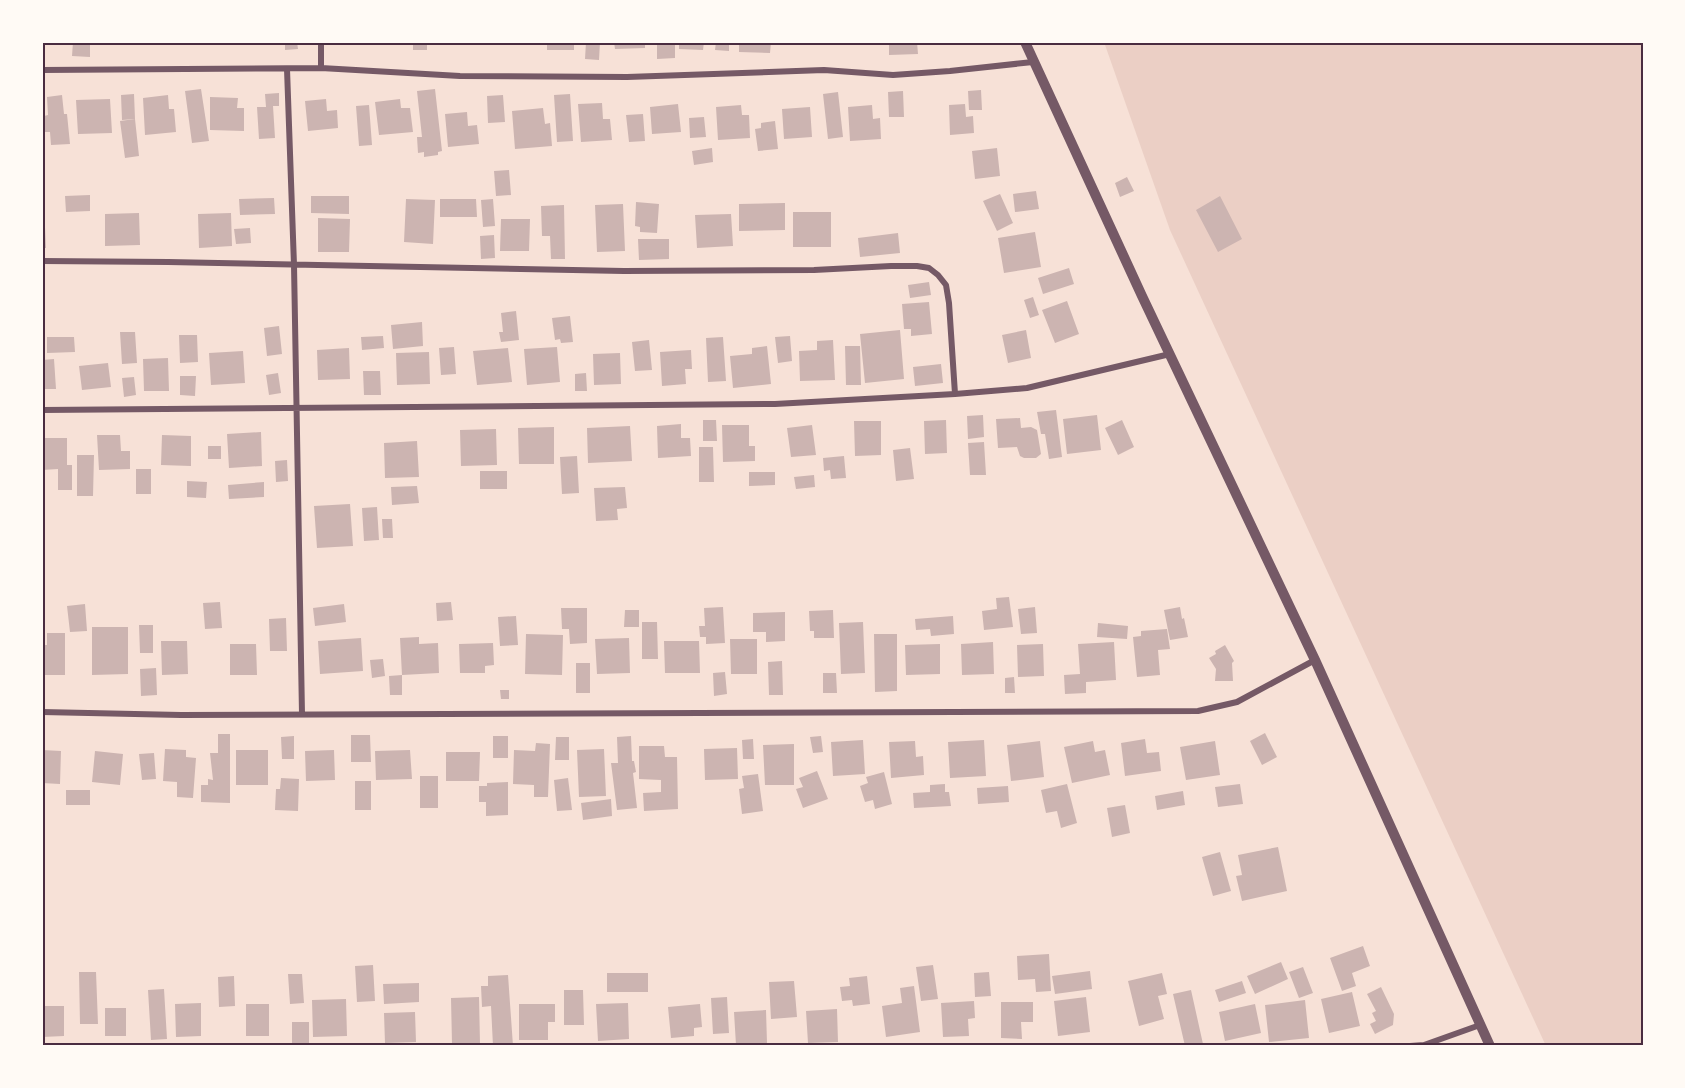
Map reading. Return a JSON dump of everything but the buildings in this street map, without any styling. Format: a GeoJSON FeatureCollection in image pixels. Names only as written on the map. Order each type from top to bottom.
{"type":"FeatureCollection","features":[{"type":"Feature","properties":{"kind":"street"},"geometry":{"type":"LineString","coordinates":[[321,42],[321,68]]}},
{"type":"Feature","properties":{"kind":"street"},"geometry":{"type":"LineString","coordinates":[[1025,42],[1315,660],[1490,1046]]}},
{"type":"Feature","properties":{"kind":"street"},"geometry":{"type":"LineString","coordinates":[[42,70],[321,68],[484,76],[627,77],[824,70],[893,75],[950,72],[1033,62]]}},
{"type":"Feature","properties":{"kind":"street"},"geometry":{"type":"LineString","coordinates":[[287,69],[294,265],[302,714]]}},
{"type":"Feature","properties":{"kind":"street"},"geometry":{"type":"LineString","coordinates":[[42,261],[624,272],[814,270],[917,266],[929,268],[946,285],[955,394]]}},
{"type":"Feature","properties":{"kind":"street"},"geometry":{"type":"LineString","coordinates":[[42,410],[775,404],[1026,388],[1170,354]]}},
{"type":"Feature","properties":{"kind":"street"},"geometry":{"type":"LineString","coordinates":[[42,712],[181,715],[1198,711],[1238,702],[1315,660]]}},
{"type":"Feature","properties":{"kind":"street"},"geometry":{"type":"LineString","coordinates":[[1410,1046],[1424,1045],[1480,1025]]}},
{"type":"Feature","properties":{"kind":"shaded area"},"geometry":{"type":"Polygon","coordinates":[[[1104,42],[1643,42],[1643,1046],[1546,1046],[1170,230],[1104,42]]]}}]}
